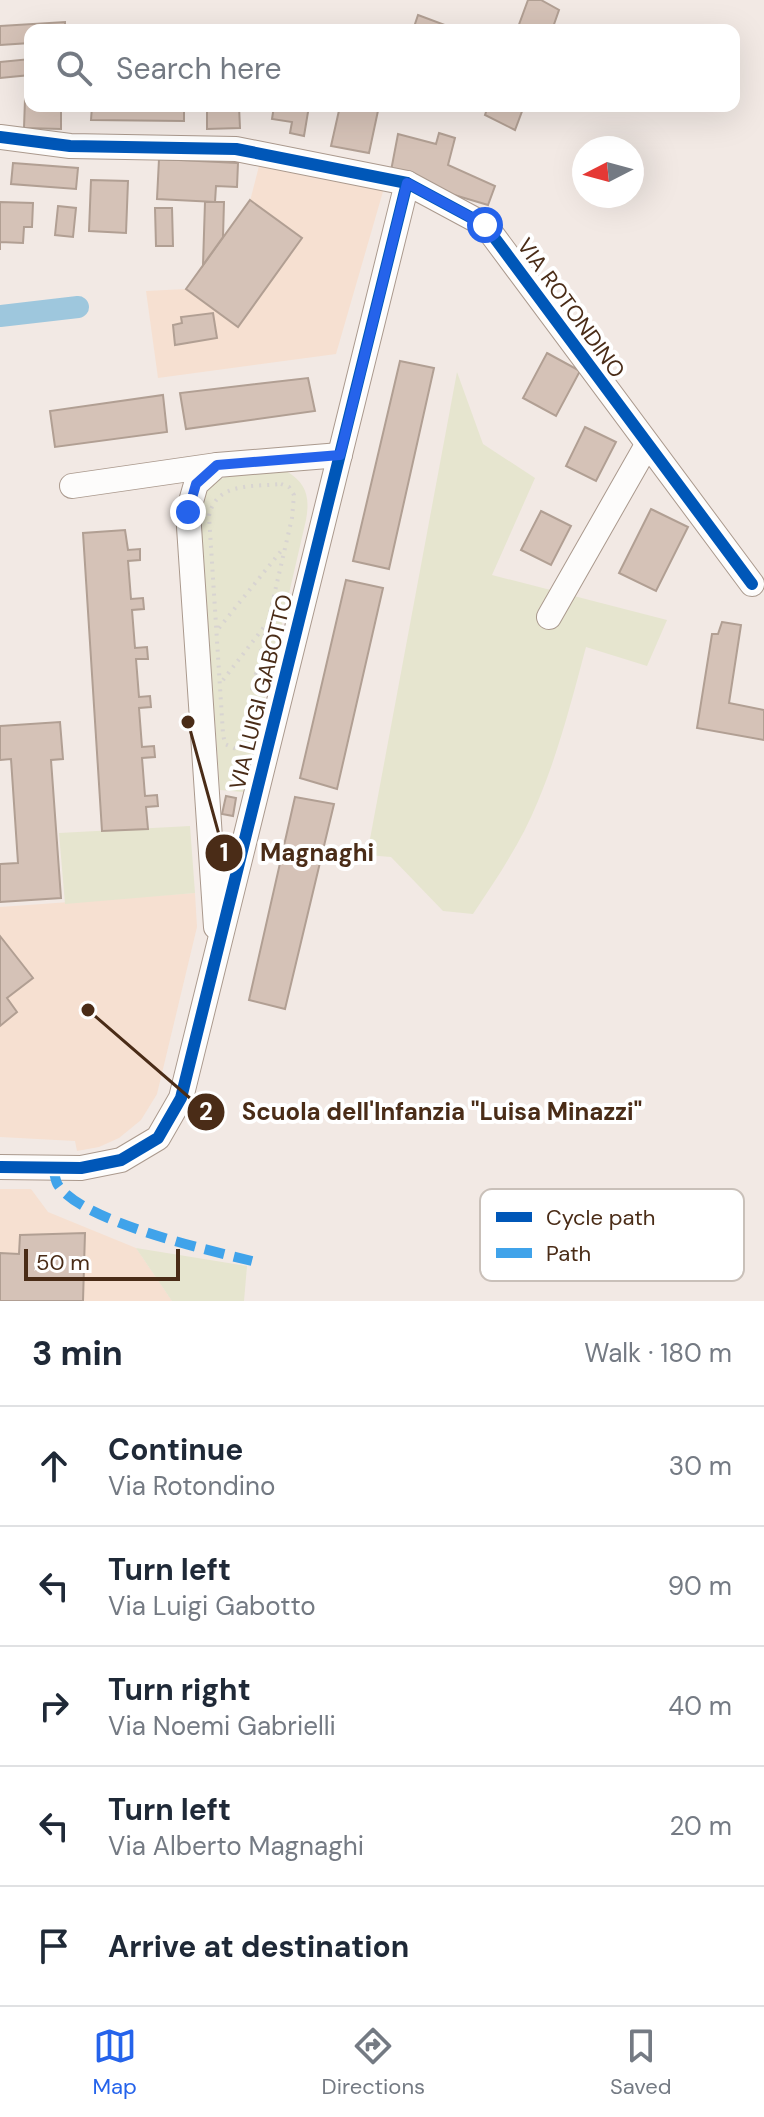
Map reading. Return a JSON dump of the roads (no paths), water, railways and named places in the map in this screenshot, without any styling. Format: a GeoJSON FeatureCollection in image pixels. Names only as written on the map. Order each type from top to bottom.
{"type":"FeatureCollection","features":[{"type":"Feature","properties":{"kind":"street","name":"VIA ROTONDINO"},"geometry":{"type":"LineString","coordinates":[[0,137],[70,146],[236,149],[407,183],[485,225],[752,584]]}},
{"type":"Feature","properties":{"kind":"street","name":"VIA LUIGI GABOTTO"},"geometry":{"type":"LineString","coordinates":[[0,1167],[81,1168],[121,1160],[158,1138],[181,1098],[407,183]]}},
{"type":"Feature","properties":{"kind":"street"},"geometry":{"type":"LineString","coordinates":[[549,617],[647,445]]}},
{"type":"Feature","properties":{"kind":"street"},"geometry":{"type":"LineString","coordinates":[[72,486],[217,465],[340,455]]}},
{"type":"Feature","properties":{"kind":"street"},"geometry":{"type":"LineString","coordinates":[[217,465],[196,484],[188,512],[217,953]]}},
{"type":"Feature","properties":{"kind":"waterway"},"geometry":{"type":"LineString","coordinates":[[0,316],[78,307]]}},
{"type":"Feature","properties":{"kind":"place","name":"Magnaghi"},"geometry":{"type":"Point","coordinates":[188,722]}},
{"type":"Feature","properties":{"kind":"place","name":"Scuola dell'Infanzia \"Luisa Minazzi\""},"geometry":{"type":"Point","coordinates":[88,1010]}}]}
